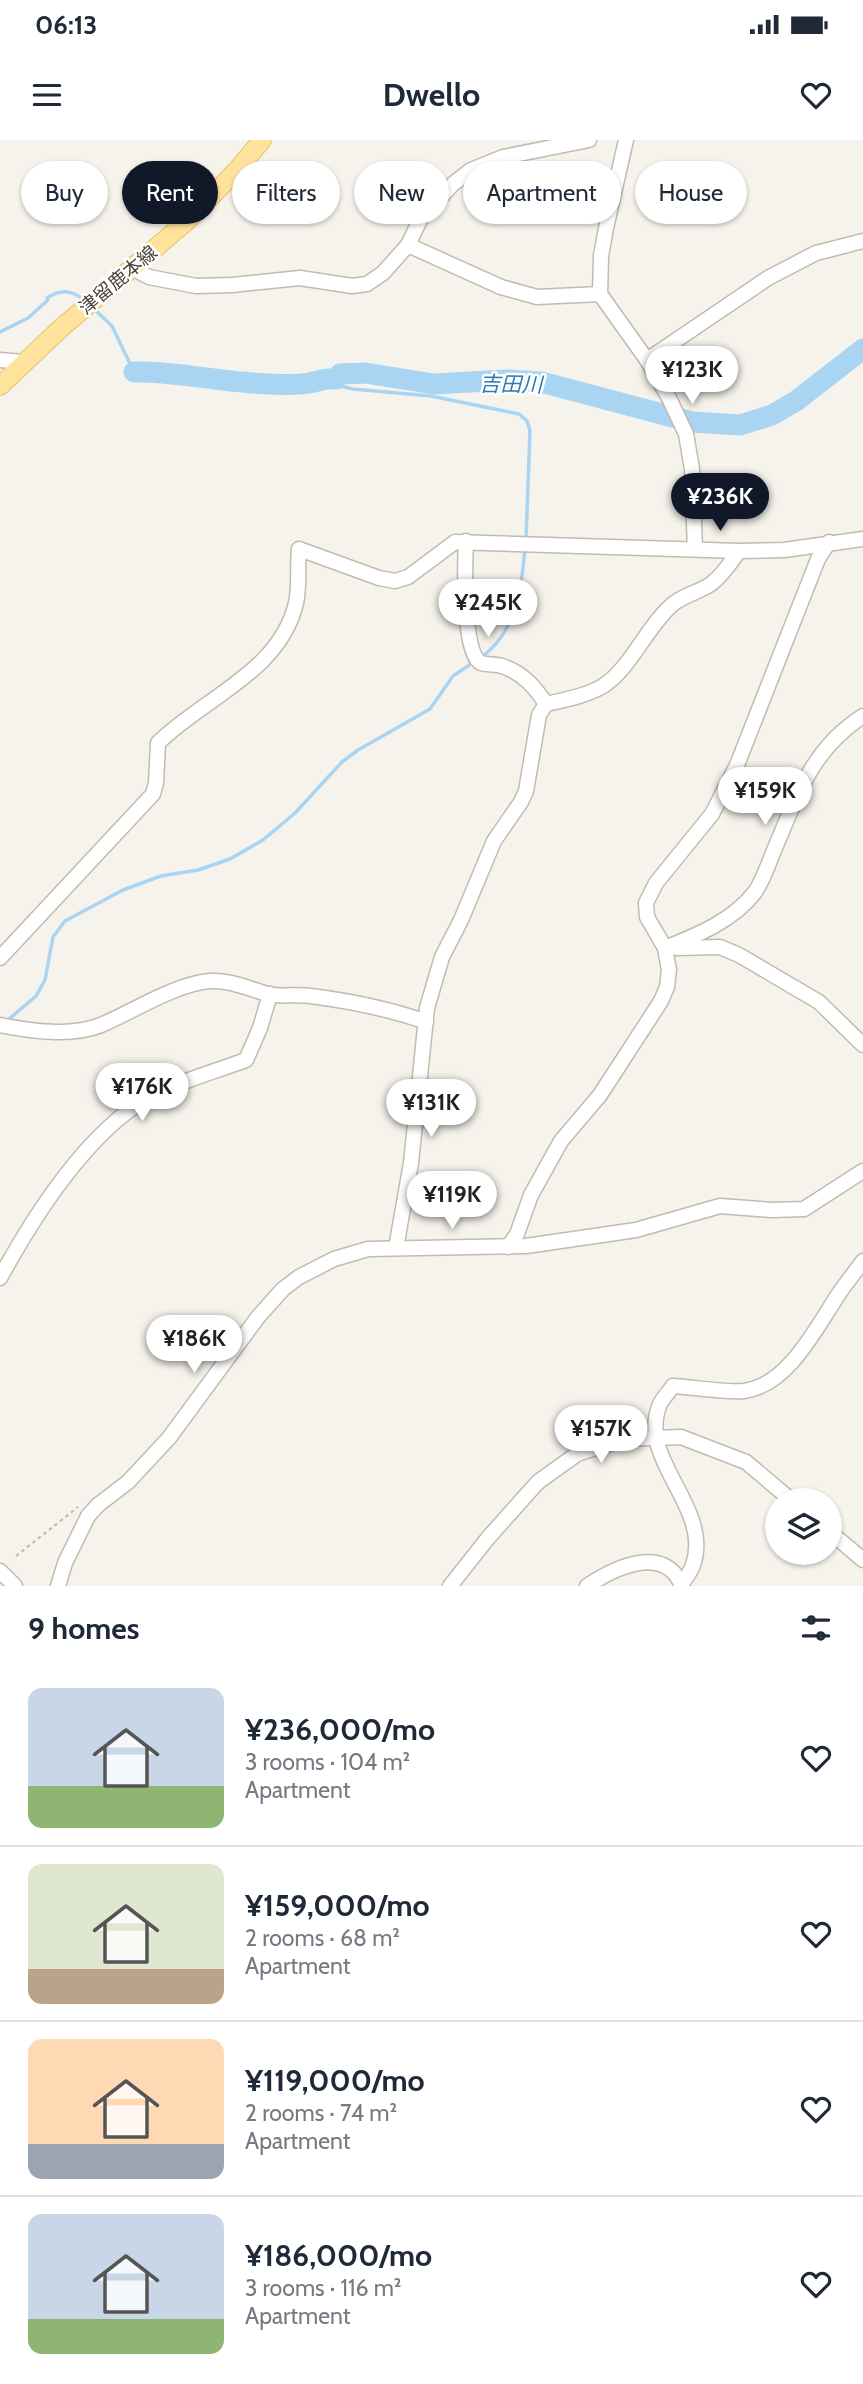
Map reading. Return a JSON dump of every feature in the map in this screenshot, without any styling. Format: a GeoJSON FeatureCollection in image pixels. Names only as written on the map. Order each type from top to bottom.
{"type":"FeatureCollection","features":[{"type":"Feature","properties":{"kind":"main road","name":"津留鹿本線"},"geometry":{"type":"LineString","coordinates":[[0,386],[60,328],[187,222],[262,140]]}},
{"type":"Feature","properties":{"kind":"street"},"geometry":{"type":"LineString","coordinates":[[132,268],[149,277],[197,286],[300,278],[352,285],[367,284],[383,273],[408,245],[421,218],[453,184],[471,170],[503,157],[589,140]]}},
{"type":"Feature","properties":{"kind":"street"},"geometry":{"type":"LineString","coordinates":[[626,140],[601,256],[600,294],[648,360],[686,433],[692,469],[695,549]]}},
{"type":"Feature","properties":{"kind":"street"},"geometry":{"type":"LineString","coordinates":[[648,360],[768,278],[816,253],[863,242]]}},
{"type":"Feature","properties":{"kind":"street"},"geometry":{"type":"LineString","coordinates":[[408,245],[501,286],[537,296],[600,294]]}},
{"type":"Feature","properties":{"kind":"street"},"geometry":{"type":"LineString","coordinates":[[0,360],[24,362]]}},
{"type":"Feature","properties":{"kind":"street"},"geometry":{"type":"LineString","coordinates":[[0,958],[153,794],[158,743],[176,725],[244,678],[275,645],[288,625],[296,603],[299,549],[379,578],[395,581],[408,577],[455,542],[466,541],[739,551],[784,550],[863,539]]}},
{"type":"Feature","properties":{"kind":"street"},"geometry":{"type":"LineString","coordinates":[[466,541],[465,586],[470,642],[474,656],[481,663],[501,666],[519,673],[533,685],[546,704]]}},
{"type":"Feature","properties":{"kind":"street"},"geometry":{"type":"LineString","coordinates":[[508,1247],[517,1234],[531,1195],[561,1141],[600,1095],[661,1001],[667,987],[669,970],[665,948],[646,917],[646,903],[656,883],[712,814],[737,765],[818,559],[829,542]]}},
{"type":"Feature","properties":{"kind":"street"},"geometry":{"type":"LineString","coordinates":[[396,1248],[411,1163],[427,1008],[442,957],[461,920],[494,841],[522,802],[539,715],[546,704],[569,699],[603,685],[622,667],[647,632],[674,603],[712,583],[739,551]]}},
{"type":"Feature","properties":{"kind":"street"},"geometry":{"type":"LineString","coordinates":[[665,948],[693,937],[734,914],[755,891],[812,765],[835,737],[863,716]]}},
{"type":"Feature","properties":{"kind":"street"},"geometry":{"type":"LineString","coordinates":[[665,948],[720,947],[740,955],[819,1002],[863,1045]]}},
{"type":"Feature","properties":{"kind":"street"},"geometry":{"type":"LineString","coordinates":[[0,1025],[45,1032],[78,1030],[100,1025],[181,988],[210,981],[240,984],[270,994],[337,1000],[400,1013],[426,1022]]}},
{"type":"Feature","properties":{"kind":"street"},"geometry":{"type":"LineString","coordinates":[[0,1278],[41,1208],[88,1150],[122,1115],[154,1095],[246,1060],[256,1040],[270,994]]}},
{"type":"Feature","properties":{"kind":"street"},"geometry":{"type":"LineString","coordinates":[[58,1586],[65,1563],[88,1516],[128,1482],[169,1438],[258,1317],[283,1289],[299,1276],[334,1259],[368,1249],[508,1247],[636,1230],[720,1206],[772,1210],[804,1209],[863,1171]]}},
{"type":"Feature","properties":{"kind":"street"},"geometry":{"type":"LineString","coordinates":[[682,1585],[693,1565],[696,1545],[692,1521],[660,1454],[657,1438],[660,1404],[673,1386],[743,1391],[763,1385],[780,1373],[808,1343],[863,1261]]}},
{"type":"Feature","properties":{"kind":"street"},"geometry":{"type":"LineString","coordinates":[[450,1586],[538,1482],[577,1454],[624,1439],[681,1437],[746,1462],[777,1488]]}},
{"type":"Feature","properties":{"kind":"street"},"geometry":{"type":"LineString","coordinates":[[842,1542],[863,1560]]}},
{"type":"Feature","properties":{"kind":"street"},"geometry":{"type":"LineString","coordinates":[[587,1586],[610,1571],[632,1563],[650,1563],[669,1568],[678,1576],[682,1585]]}},
{"type":"Feature","properties":{"kind":"street"},"geometry":{"type":"LineString","coordinates":[[0,1571],[15,1586]]}},
{"type":"Feature","properties":{"kind":"path"},"geometry":{"type":"LineString","coordinates":[[16,1556],[84,1502],[98,1505]]}},
{"type":"Feature","properties":{"kind":"waterway"},"geometry":{"type":"LineString","coordinates":[[0,332],[28,318],[48,300],[47,298],[57,293],[75,294],[84,300]]}},
{"type":"Feature","properties":{"kind":"waterway"},"geometry":{"type":"LineString","coordinates":[[93,308],[112,326],[134,372]]}},
{"type":"Feature","properties":{"kind":"waterway","name":"吉田川"},"geometry":{"type":"LineString","coordinates":[[134,372],[282,384],[302,384],[336,379],[340,374],[365,373],[434,384],[507,380],[541,382],[692,422],[740,425],[772,415],[796,401],[863,349]]}},
{"type":"Feature","properties":{"kind":"waterway"},"geometry":{"type":"LineString","coordinates":[[336,379],[340,386],[353,389],[431,396],[519,414],[527,421],[530,431],[526,539]]}},
{"type":"Feature","properties":{"kind":"waterway"},"geometry":{"type":"LineString","coordinates":[[480,658],[502,636],[509,623],[519,593],[525,547]]}},
{"type":"Feature","properties":{"kind":"waterway"},"geometry":{"type":"LineString","coordinates":[[8,1020],[36,996],[45,980],[53,937],[65,921],[123,890],[161,876],[198,870],[230,859],[263,840],[295,813],[342,762],[430,709],[453,676],[474,662]]}}]}
